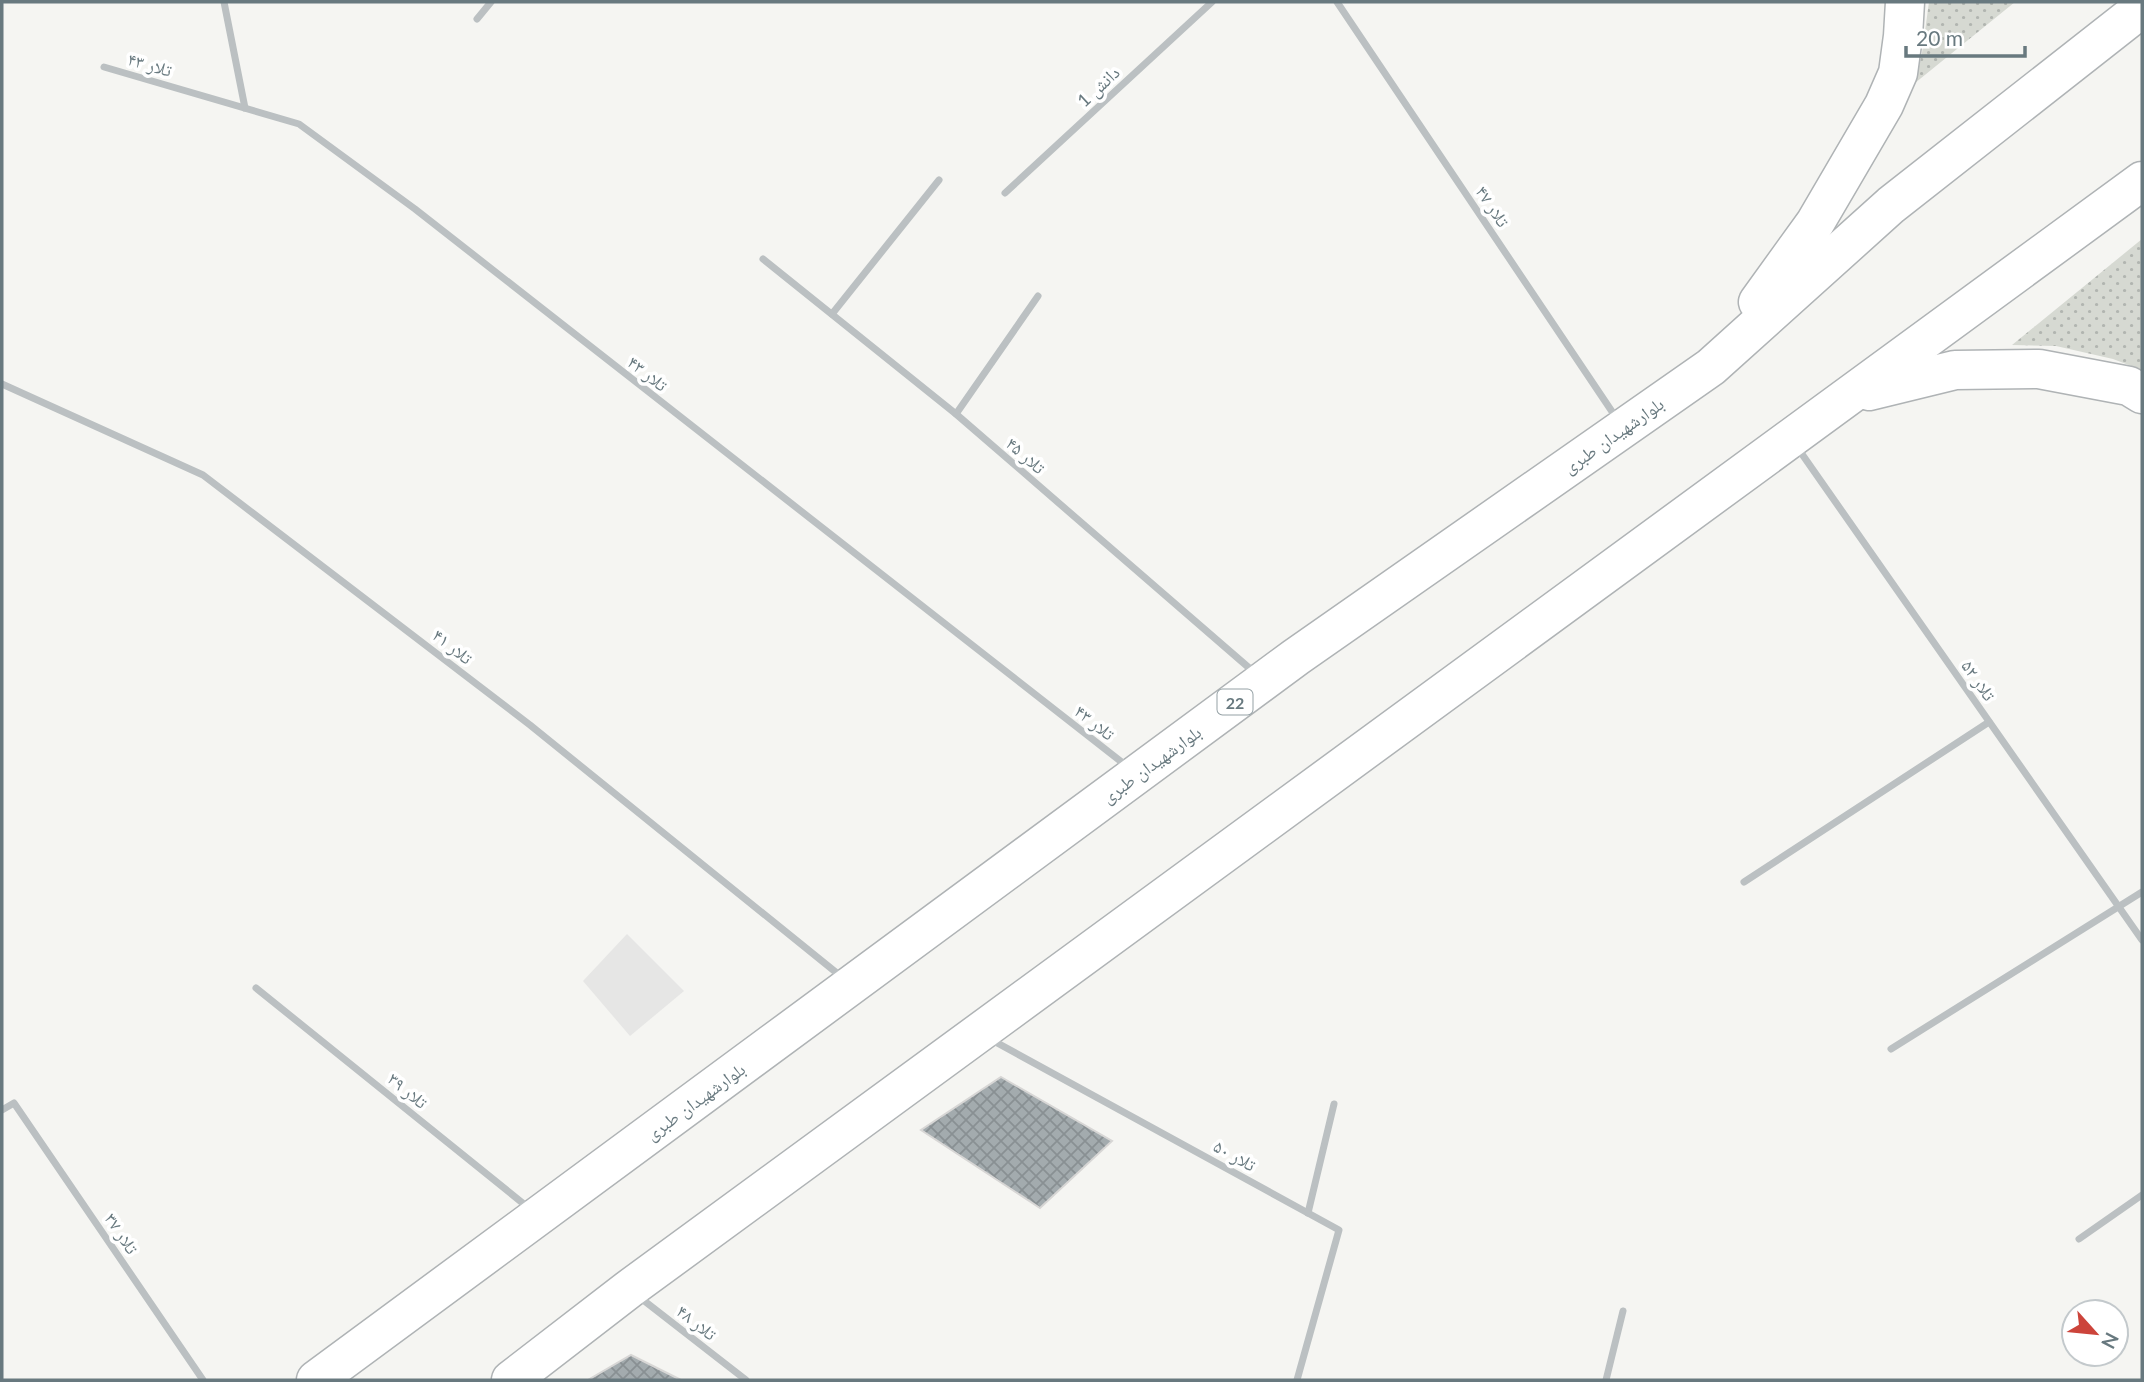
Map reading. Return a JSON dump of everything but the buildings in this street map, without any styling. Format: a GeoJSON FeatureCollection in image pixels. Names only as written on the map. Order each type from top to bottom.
{"type":"FeatureCollection","features":[{"type":"Feature","properties":{"kind":"highway"},"geometry":{"type":"LineString","coordinates":[[1711,367],[1815,223],[1884,105],[1898,74],[1905,2]]}},
{"type":"Feature","properties":{"kind":"highway","name":"بلوارشهیدان طبری"},"geometry":{"type":"LineString","coordinates":[[316,1380],[1264,681],[1711,367],[1891,205],[2142,8]]}},
{"type":"Feature","properties":{"kind":"highway"},"geometry":{"type":"LineString","coordinates":[[511,1380],[629,1289],[2142,181]]}},
{"type":"Feature","properties":{"kind":"highway"},"geometry":{"type":"LineString","coordinates":[[1850,395],[1955,370],[2025,369],[2039,369],[2129,386],[2142,394]]}},
{"type":"Feature","properties":{"kind":"street"},"geometry":{"type":"LineString","coordinates":[[224,2],[245,108]]}},
{"type":"Feature","properties":{"kind":"street"},"geometry":{"type":"LineString","coordinates":[[477,19],[491,2]]}},
{"type":"Feature","properties":{"kind":"street","name":"دانش 1"},"geometry":{"type":"LineString","coordinates":[[1005,193],[1212,2]]}},
{"type":"Feature","properties":{"kind":"street","name":"تلار ۴۷"},"geometry":{"type":"LineString","coordinates":[[1337,2],[1623,428]]}},
{"type":"Feature","properties":{"kind":"street","name":"تلار ۴۳"},"geometry":{"type":"LineString","coordinates":[[104,67],[299,124],[415,209],[1137,774]]}},
{"type":"Feature","properties":{"kind":"street"},"geometry":{"type":"LineString","coordinates":[[832,314],[939,180]]}},
{"type":"Feature","properties":{"kind":"street","name":"تلار ۴۵"},"geometry":{"type":"LineString","coordinates":[[763,260],[956,414],[1264,681]]}},
{"type":"Feature","properties":{"kind":"street"},"geometry":{"type":"LineString","coordinates":[[956,414],[1038,296]]}},
{"type":"Feature","properties":{"kind":"street","name":"تلار ۴۱"},"geometry":{"type":"LineString","coordinates":[[2,384],[203,474],[530,725],[852,985]]}},
{"type":"Feature","properties":{"kind":"street","name":"تلار ۵۲"},"geometry":{"type":"LineString","coordinates":[[1790,438],[2142,940]]}},
{"type":"Feature","properties":{"kind":"street"},"geometry":{"type":"LineString","coordinates":[[1744,883],[1989,722]]}},
{"type":"Feature","properties":{"kind":"street"},"geometry":{"type":"LineString","coordinates":[[1891,1049],[2142,892]]}},
{"type":"Feature","properties":{"kind":"street","name":"تلار ۳۹"},"geometry":{"type":"LineString","coordinates":[[256,988],[539,1216]]}},
{"type":"Feature","properties":{"kind":"street","name":"تلار ۵۰"},"geometry":{"type":"LineString","coordinates":[[980,1033],[1339,1230],[1297,1380]]}},
{"type":"Feature","properties":{"kind":"street","name":"تلار ۳۷"},"geometry":{"type":"LineString","coordinates":[[2,1110],[14,1102],[203,1380]]}},
{"type":"Feature","properties":{"kind":"street"},"geometry":{"type":"LineString","coordinates":[[1308,1213],[1334,1104]]}},
{"type":"Feature","properties":{"kind":"street"},"geometry":{"type":"LineString","coordinates":[[2079,1239],[2142,1195]]}},
{"type":"Feature","properties":{"kind":"street","name":"تلار ۴۸"},"geometry":{"type":"LineString","coordinates":[[629,1289],[746,1380]]}},
{"type":"Feature","properties":{"kind":"street"},"geometry":{"type":"LineString","coordinates":[[1606,1380],[1623,1311]]}},
{"type":"Feature","properties":{"kind":"shaded area"},"geometry":{"type":"Polygon","coordinates":[[[1929,2],[2015,2],[1915,83],[1929,2]]]}},
{"type":"Feature","properties":{"kind":"shaded area"},"geometry":{"type":"Polygon","coordinates":[[[2142,239],[2142,370],[2113,359],[2056,346],[2012,345],[2142,239]]]}},
{"type":"Feature","properties":{"kind":"shaded area"},"geometry":{"type":"Polygon","coordinates":[[[627,934],[684,991],[630,1036],[583,981],[627,934]]]}}]}
